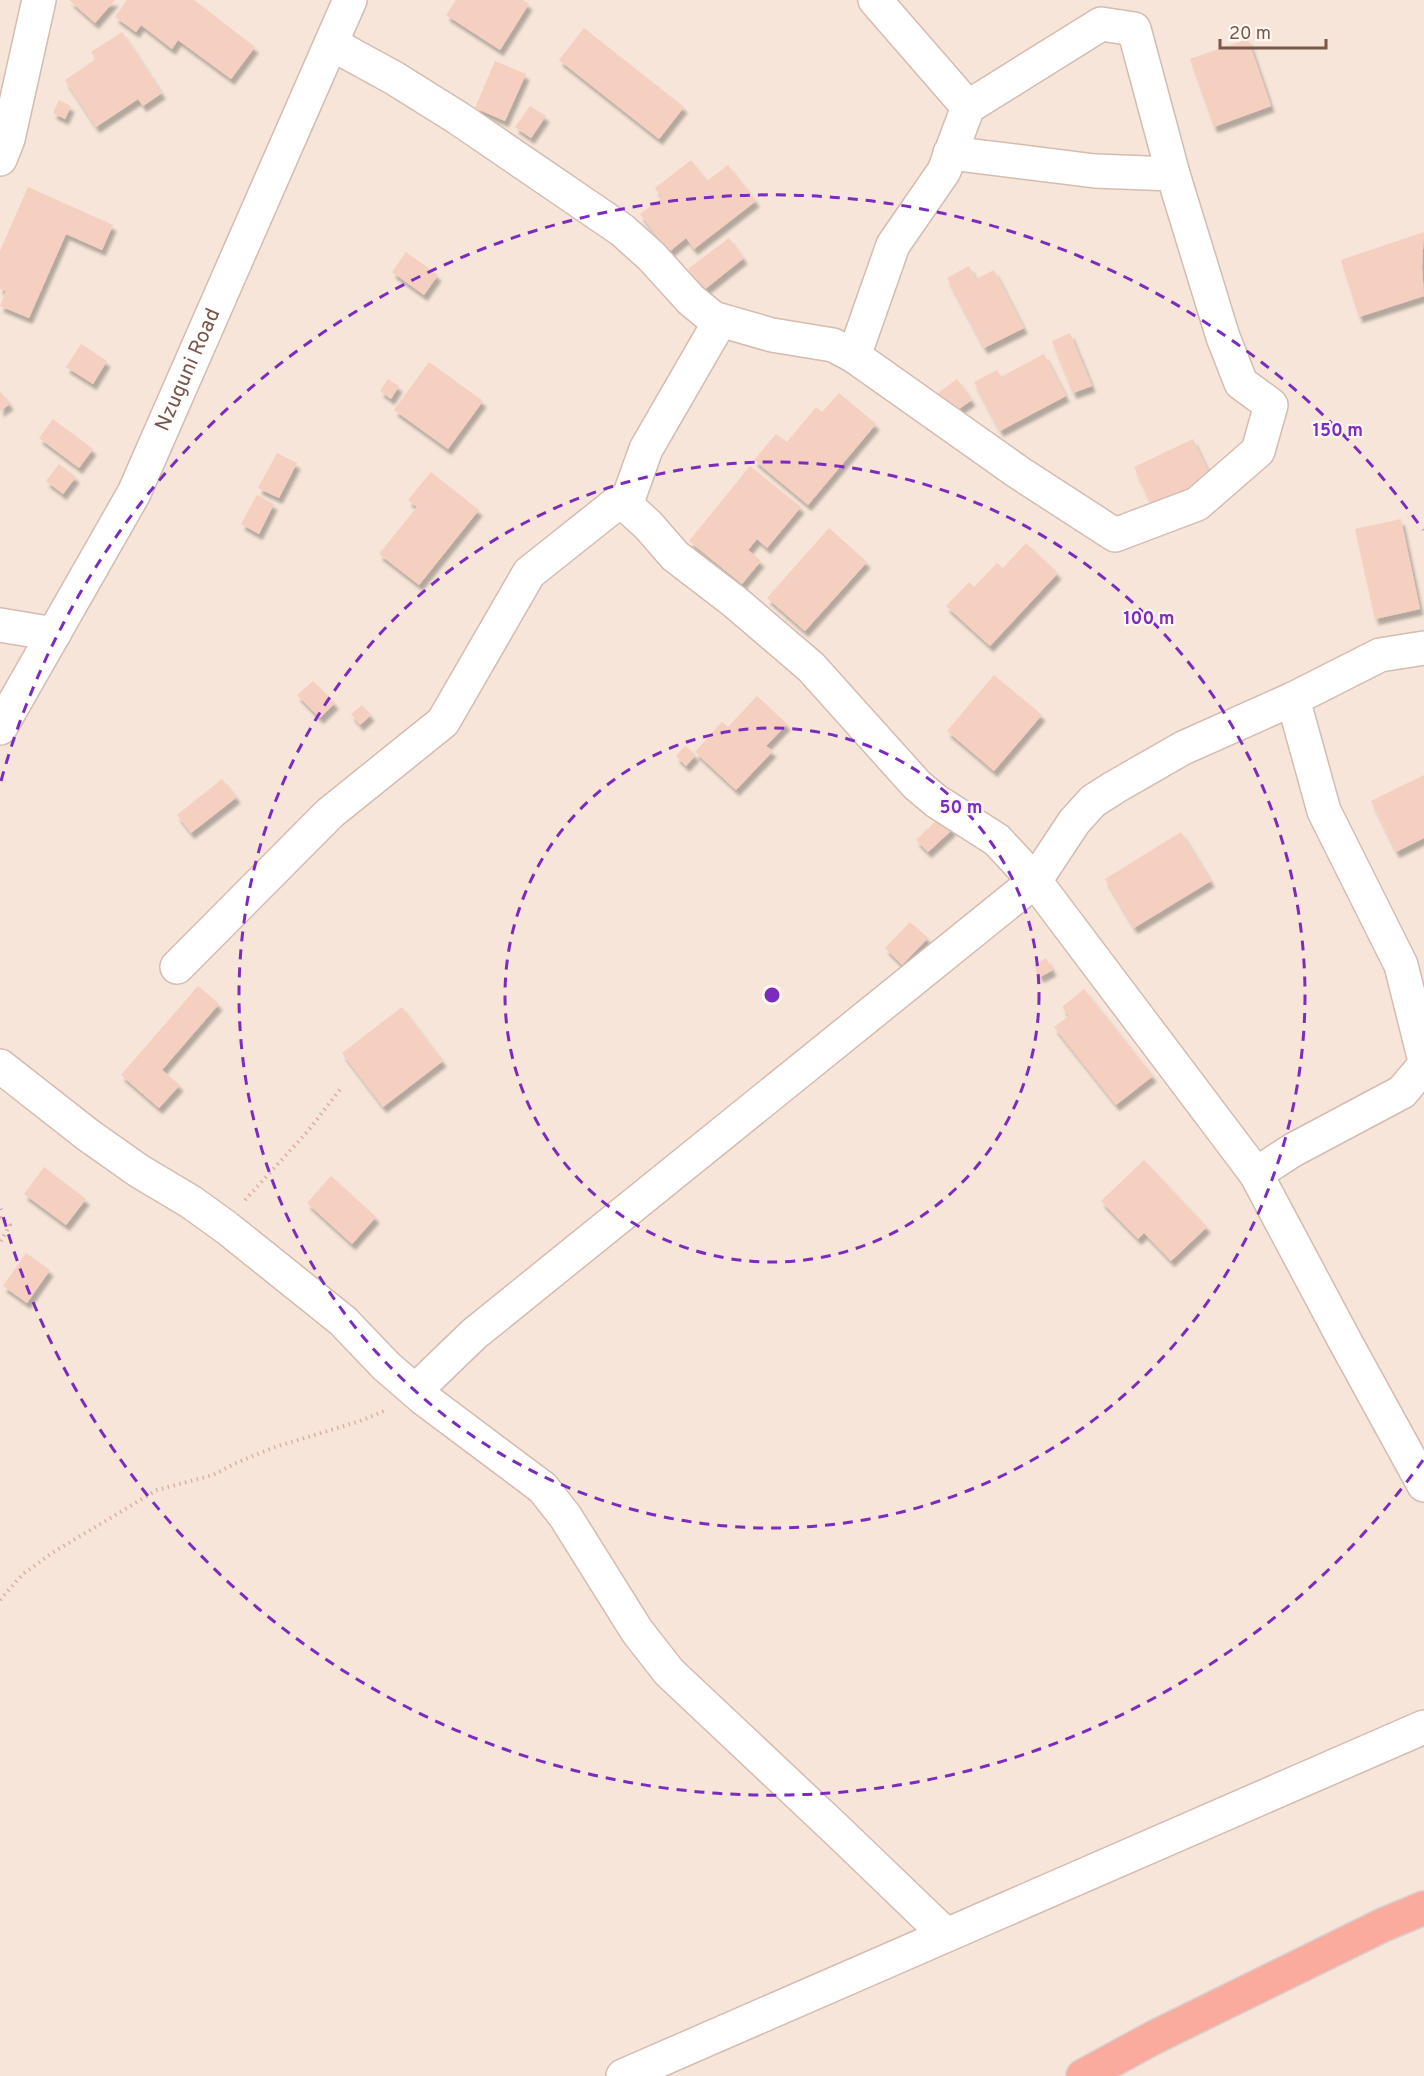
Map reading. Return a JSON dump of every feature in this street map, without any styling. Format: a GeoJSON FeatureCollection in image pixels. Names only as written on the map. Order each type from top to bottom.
{"type":"FeatureCollection","features":[{"type":"Feature","properties":{"kind":"highway"},"geometry":{"type":"LineString","coordinates":[[1083,2076],[1155,2037],[1383,1925],[1424,1908]]}},
{"type":"Feature","properties":{"kind":"street"},"geometry":{"type":"LineString","coordinates":[[0,159],[8,139],[39,0]]}},
{"type":"Feature","properties":{"kind":"street","name":"Nzuguni Road"},"geometry":{"type":"LineString","coordinates":[[0,728],[134,493],[350,0]]}},
{"type":"Feature","properties":{"kind":"street"},"geometry":{"type":"LineString","coordinates":[[875,0],[968,107]]}},
{"type":"Feature","properties":{"kind":"street"},"geometry":{"type":"LineString","coordinates":[[332,44],[394,78],[458,118],[622,230],[651,256],[691,300],[720,321],[772,334],[833,345],[854,356],[1018,472],[1115,535],[1197,504],[1257,451],[1271,405],[1241,383],[1223,337],[1173,174],[1134,29],[1101,24],[968,107],[944,171],[893,245],[854,356]]}},
{"type":"Feature","properties":{"kind":"street"},"geometry":{"type":"LineString","coordinates":[[950,153],[1095,171],[1173,174]]}},
{"type":"Feature","properties":{"kind":"street"},"geometry":{"type":"LineString","coordinates":[[626,505],[646,449],[720,321]]}},
{"type":"Feature","properties":{"kind":"street"},"geometry":{"type":"LineString","coordinates":[[177,967],[330,813],[443,722],[529,573],[617,503],[626,505],[648,525],[675,556],[735,602],[811,667],[917,785],[936,801],[997,840],[1035,881],[1256,1174],[1424,1485]]}},
{"type":"Feature","properties":{"kind":"street"},"geometry":{"type":"LineString","coordinates":[[0,625],[54,634]]}},
{"type":"Feature","properties":{"kind":"street"},"geometry":{"type":"LineString","coordinates":[[415,1390],[474,1334],[1035,881],[1074,822],[1093,801],[1183,748],[1293,699],[1380,655],[1424,648]]}},
{"type":"Feature","properties":{"kind":"street"},"geometry":{"type":"LineString","coordinates":[[1293,699],[1324,811],[1401,965],[1424,1057]]}},
{"type":"Feature","properties":{"kind":"street"},"geometry":{"type":"LineString","coordinates":[[0,1066],[88,1136],[139,1171],[191,1202],[227,1228],[343,1321],[386,1366],[415,1390],[543,1488],[565,1515],[637,1631],[669,1672],[946,1935]]}},
{"type":"Feature","properties":{"kind":"street"},"geometry":{"type":"LineString","coordinates":[[1256,1174],[1293,1150],[1402,1092],[1424,1066]]}},
{"type":"Feature","properties":{"kind":"street"},"geometry":{"type":"LineString","coordinates":[[623,2076],[1424,1727]]}},
{"type":"Feature","properties":{"kind":"path"},"geometry":{"type":"LineString","coordinates":[[227,1228],[246,1199],[308,1131],[342,1087]]}},
{"type":"Feature","properties":{"kind":"path"},"geometry":{"type":"LineString","coordinates":[[0,1217],[10,1225],[0,1243]]}},
{"type":"Feature","properties":{"kind":"path"},"geometry":{"type":"LineString","coordinates":[[0,1600],[23,1574],[52,1553],[157,1490],[213,1475],[272,1448],[360,1421],[386,1410],[415,1390]]}},
{"type":"Feature","properties":{"kind":"shaded area"},"geometry":{"type":"Polygon","coordinates":[[[0,0],[1424,0],[1424,2076],[0,2076],[0,0]]]}},
{"type":"Feature","properties":{"kind":"building"},"geometry":{"type":"Polygon","coordinates":[[[69,0],[115,0],[95,23],[69,0]]]}},
{"type":"Feature","properties":{"kind":"building"},"geometry":{"type":"Polygon","coordinates":[[[127,0],[194,0],[255,47],[231,79],[178,40],[172,49],[141,25],[136,32],[115,17],[127,0]]]}},
{"type":"Feature","properties":{"kind":"building"},"geometry":{"type":"Polygon","coordinates":[[[456,0],[523,0],[529,4],[500,50],[446,15],[456,0]]]}},
{"type":"Feature","properties":{"kind":"building"},"geometry":{"type":"Polygon","coordinates":[[[584,28],[684,107],[659,139],[559,60],[584,28]]]}},
{"type":"Feature","properties":{"kind":"building"},"geometry":{"type":"Polygon","coordinates":[[[122,32],[162,93],[143,106],[138,99],[96,127],[65,80],[96,59],[91,52],[122,32]]]}},
{"type":"Feature","properties":{"kind":"building"},"geometry":{"type":"Polygon","coordinates":[[[1248,39],[1271,106],[1214,127],[1190,59],[1248,39]]]}},
{"type":"Feature","properties":{"kind":"building"},"geometry":{"type":"Polygon","coordinates":[[[495,61],[526,74],[505,121],[475,108],[495,61]]]}},
{"type":"Feature","properties":{"kind":"building"},"geometry":{"type":"Polygon","coordinates":[[[59,100],[71,106],[65,119],[53,113],[59,100]]]}},
{"type":"Feature","properties":{"kind":"building"},"geometry":{"type":"Polygon","coordinates":[[[530,106],[546,116],[531,138],[515,127],[530,106]]]}},
{"type":"Feature","properties":{"kind":"building"},"geometry":{"type":"Polygon","coordinates":[[[691,160],[707,181],[728,165],[756,201],[694,249],[686,238],[669,252],[640,214],[662,198],[655,188],[691,160]]]}},
{"type":"Feature","properties":{"kind":"building"},"geometry":{"type":"Polygon","coordinates":[[[28,187],[113,225],[102,250],[66,234],[29,318],[0,306],[6,291],[0,289],[0,251],[28,187]]]}},
{"type":"Feature","properties":{"kind":"building"},"geometry":{"type":"Polygon","coordinates":[[[1424,232],[1422,267],[1424,296],[1359,317],[1341,260],[1424,232]]]}},
{"type":"Feature","properties":{"kind":"building"},"geometry":{"type":"Polygon","coordinates":[[[729,238],[744,258],[704,290],[688,269],[729,238]]]}},
{"type":"Feature","properties":{"kind":"building"},"geometry":{"type":"Polygon","coordinates":[[[406,252],[438,275],[424,295],[392,272],[406,252]]]}},
{"type":"Feature","properties":{"kind":"building"},"geometry":{"type":"Polygon","coordinates":[[[969,266],[976,279],[994,270],[1024,328],[984,348],[947,278],[969,266]]]}},
{"type":"Feature","properties":{"kind":"building"},"geometry":{"type":"Polygon","coordinates":[[[1070,333],[1092,386],[1073,393],[1052,341],[1070,333]]]}},
{"type":"Feature","properties":{"kind":"building"},"geometry":{"type":"Polygon","coordinates":[[[81,344],[107,361],[93,384],[66,367],[81,344]]]}},
{"type":"Feature","properties":{"kind":"building"},"geometry":{"type":"Polygon","coordinates":[[[1044,354],[1066,396],[1000,431],[974,382],[997,370],[1001,377],[1044,354]]]}},
{"type":"Feature","properties":{"kind":"building"},"geometry":{"type":"Polygon","coordinates":[[[429,362],[483,401],[448,449],[394,410],[429,362]]]}},
{"type":"Feature","properties":{"kind":"building"},"geometry":{"type":"Polygon","coordinates":[[[388,379],[399,386],[391,399],[380,391],[388,379]]]}},
{"type":"Feature","properties":{"kind":"building"},"geometry":{"type":"Polygon","coordinates":[[[957,379],[972,400],[953,413],[938,393],[957,379]]]}},
{"type":"Feature","properties":{"kind":"building"},"geometry":{"type":"Polygon","coordinates":[[[0,391],[10,404],[0,411],[0,391]]]}},
{"type":"Feature","properties":{"kind":"building"},"geometry":{"type":"Polygon","coordinates":[[[839,393],[876,424],[808,505],[754,460],[776,434],[787,442],[816,407],[822,412],[839,393]]]}},
{"type":"Feature","properties":{"kind":"building"},"geometry":{"type":"Polygon","coordinates":[[[53,419],[93,449],[79,468],[39,438],[53,419]]]}},
{"type":"Feature","properties":{"kind":"building"},"geometry":{"type":"Polygon","coordinates":[[[1193,439],[1214,484],[1155,512],[1134,467],[1193,439]]]}},
{"type":"Feature","properties":{"kind":"building"},"geometry":{"type":"Polygon","coordinates":[[[277,453],[297,463],[279,498],[258,488],[277,453]]]}},
{"type":"Feature","properties":{"kind":"building"},"geometry":{"type":"Polygon","coordinates":[[[59,464],[76,477],[63,494],[46,481],[59,464]]]}},
{"type":"Feature","properties":{"kind":"building"},"geometry":{"type":"Polygon","coordinates":[[[750,466],[801,507],[767,548],[757,539],[748,550],[761,561],[742,584],[689,541],[750,466]]]}},
{"type":"Feature","properties":{"kind":"building"},"geometry":{"type":"Polygon","coordinates":[[[431,472],[479,510],[419,585],[379,554],[417,507],[408,500],[431,472]]]}},
{"type":"Feature","properties":{"kind":"building"},"geometry":{"type":"Polygon","coordinates":[[[257,495],[274,504],[259,534],[241,524],[257,495]]]}},
{"type":"Feature","properties":{"kind":"building"},"geometry":{"type":"Polygon","coordinates":[[[1401,519],[1420,609],[1375,619],[1355,529],[1401,519]]]}},
{"type":"Feature","properties":{"kind":"building"},"geometry":{"type":"Polygon","coordinates":[[[829,528],[867,562],[805,631],[767,598],[829,528]]]}},
{"type":"Feature","properties":{"kind":"building"},"geometry":{"type":"Polygon","coordinates":[[[1026,543],[1058,573],[990,646],[946,606],[969,582],[974,587],[997,563],[1003,568],[1026,543]]]}},
{"type":"Feature","properties":{"kind":"building"},"geometry":{"type":"Polygon","coordinates":[[[994,675],[1042,715],[994,771],[947,731],[994,675]]]}},
{"type":"Feature","properties":{"kind":"building"},"geometry":{"type":"Polygon","coordinates":[[[313,681],[335,703],[320,718],[297,695],[313,681]]]}},
{"type":"Feature","properties":{"kind":"building"},"geometry":{"type":"Polygon","coordinates":[[[757,696],[787,724],[766,746],[773,751],[736,790],[695,752],[722,722],[728,727],[757,696]]]}},
{"type":"Feature","properties":{"kind":"building"},"geometry":{"type":"Polygon","coordinates":[[[362,705],[371,715],[360,725],[351,714],[362,705]]]}},
{"type":"Feature","properties":{"kind":"building"},"geometry":{"type":"Polygon","coordinates":[[[685,746],[696,755],[686,766],[676,756],[685,746]]]}},
{"type":"Feature","properties":{"kind":"building"},"geometry":{"type":"Polygon","coordinates":[[[1424,775],[1424,838],[1396,852],[1371,801],[1424,775]]]}},
{"type":"Feature","properties":{"kind":"building"},"geometry":{"type":"Polygon","coordinates":[[[222,779],[237,797],[191,833],[177,815],[222,779]]]}},
{"type":"Feature","properties":{"kind":"building"},"geometry":{"type":"Polygon","coordinates":[[[941,816],[953,829],[928,852],[916,840],[941,816]]]}},
{"type":"Feature","properties":{"kind":"building"},"geometry":{"type":"Polygon","coordinates":[[[1181,832],[1211,881],[1134,928],[1105,879],[1181,832]]]}},
{"type":"Feature","properties":{"kind":"building"},"geometry":{"type":"Polygon","coordinates":[[[910,922],[928,938],[902,965],[885,948],[910,922]]]}},
{"type":"Feature","properties":{"kind":"building"},"geometry":{"type":"Polygon","coordinates":[[[1046,958],[1053,970],[1040,977],[1034,965],[1046,958]]]}},
{"type":"Feature","properties":{"kind":"building"},"geometry":{"type":"Polygon","coordinates":[[[198,986],[219,1004],[162,1070],[180,1085],[159,1108],[121,1075],[198,986]]]}},
{"type":"Feature","properties":{"kind":"building"},"geometry":{"type":"Polygon","coordinates":[[[1084,989],[1153,1076],[1116,1105],[1054,1027],[1069,1016],[1062,1007],[1084,989]]]}},
{"type":"Feature","properties":{"kind":"building"},"geometry":{"type":"Polygon","coordinates":[[[402,1007],[443,1061],[383,1107],[342,1053],[402,1007]]]}},
{"type":"Feature","properties":{"kind":"building"},"geometry":{"type":"Polygon","coordinates":[[[1144,1160],[1207,1227],[1171,1261],[1144,1233],[1138,1239],[1101,1201],[1144,1160]]]}},
{"type":"Feature","properties":{"kind":"building"},"geometry":{"type":"Polygon","coordinates":[[[44,1167],[86,1199],[66,1225],[24,1194],[44,1167]]]}},
{"type":"Feature","properties":{"kind":"building"},"geometry":{"type":"Polygon","coordinates":[[[331,1176],[376,1217],[352,1244],[307,1203],[331,1176]]]}},
{"type":"Feature","properties":{"kind":"building"},"geometry":{"type":"Polygon","coordinates":[[[26,1253],[50,1270],[27,1303],[3,1286],[26,1253]]]}}]}
